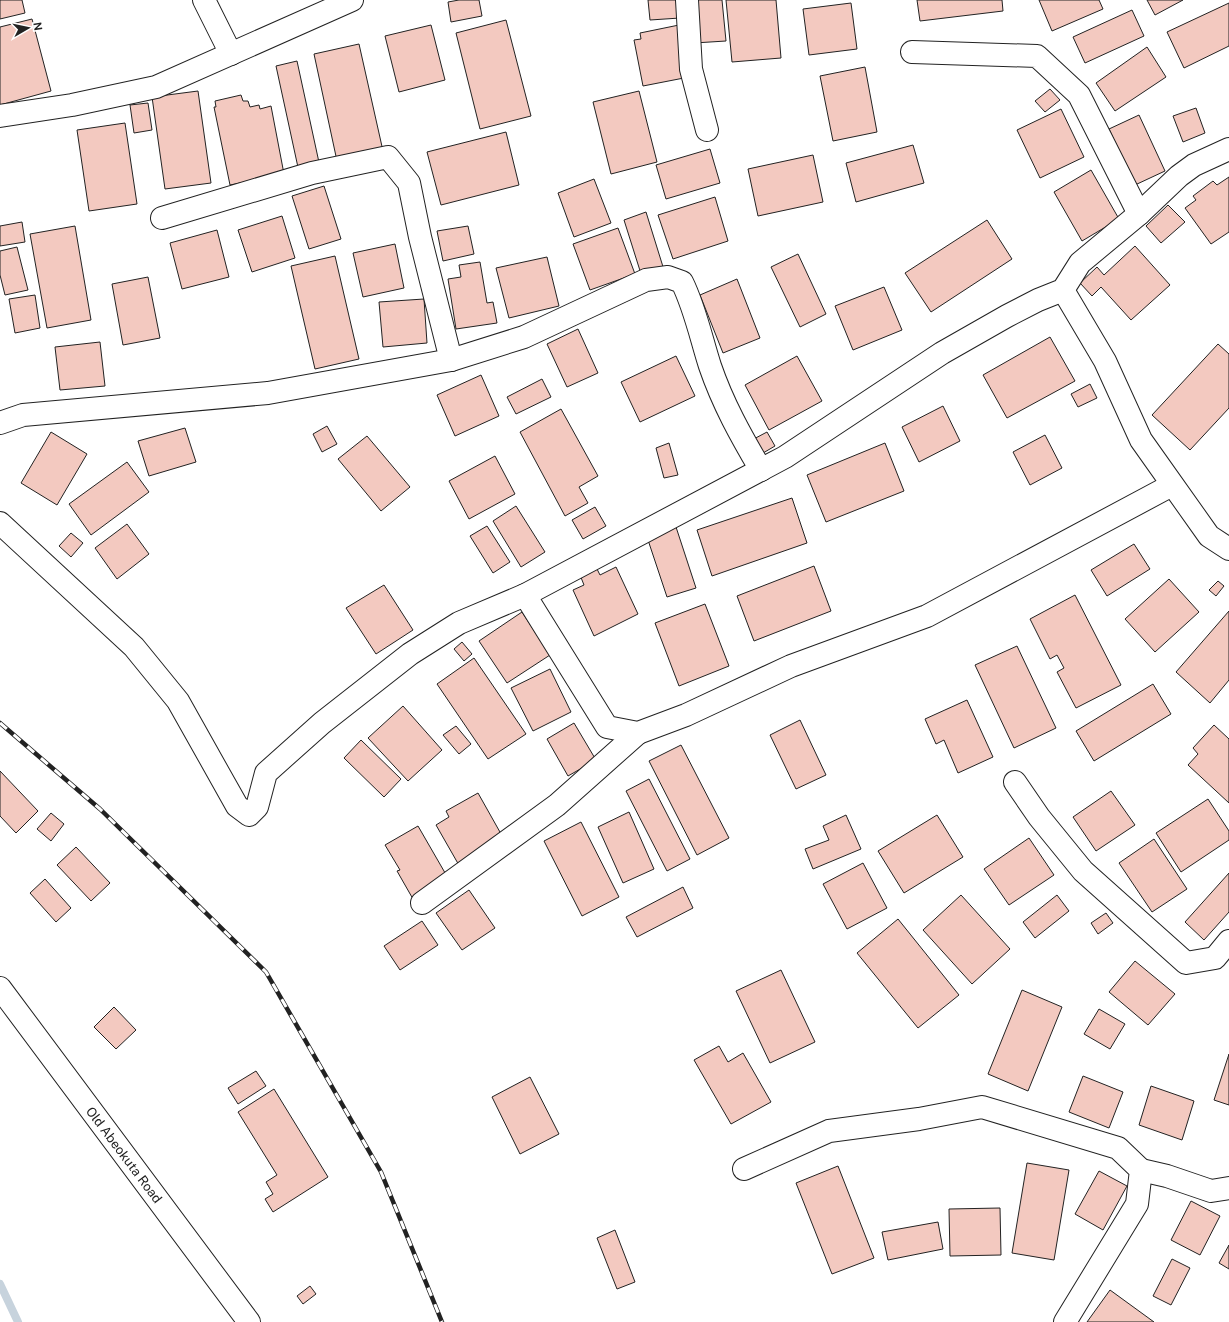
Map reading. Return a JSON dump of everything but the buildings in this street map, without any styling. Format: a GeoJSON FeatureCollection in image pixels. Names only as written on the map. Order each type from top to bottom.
{"type":"FeatureCollection","features":[{"type":"Feature","properties":{"kind":"main road"},"geometry":{"type":"LineString","coordinates":[[204,0],[232,54]]}},
{"type":"Feature","properties":{"kind":"main road"},"geometry":{"type":"LineString","coordinates":[[0,116],[72,105],[156,87],[352,0]]}},
{"type":"Feature","properties":{"kind":"main road"},"geometry":{"type":"LineString","coordinates":[[687,0],[691,69],[707,130]]}},
{"type":"Feature","properties":{"kind":"main road"},"geometry":{"type":"LineString","coordinates":[[912,52],[1037,56],[1078,95],[1139,214]]}},
{"type":"Feature","properties":{"kind":"main road"},"geometry":{"type":"LineString","coordinates":[[0,524],[134,647],[178,701],[237,806],[249,815],[257,807],[266,773],[322,724],[410,654],[459,623],[525,595],[761,470],[800,448],[942,353],[1007,316],[1038,300],[1064,290],[1080,263],[1139,214],[1179,176],[1194,165],[1229,149]]}},
{"type":"Feature","properties":{"kind":"main road"},"geometry":{"type":"LineString","coordinates":[[162,218],[312,173],[388,157],[410,184],[420,237],[451,360]]}},
{"type":"Feature","properties":{"kind":"main road"},"geometry":{"type":"LineString","coordinates":[[0,423],[23,415],[268,393],[451,360],[524,337],[646,280],[668,277],[682,282],[689,296],[710,366],[729,415],[761,470]]}},
{"type":"Feature","properties":{"kind":"main road"},"geometry":{"type":"LineString","coordinates":[[1064,290],[1105,361],[1142,440],[1209,536],[1229,549]]}},
{"type":"Feature","properties":{"kind":"main road"},"geometry":{"type":"LineString","coordinates":[[422,903],[557,805],[638,733],[686,715],[791,666],[927,616],[1172,485]]}},
{"type":"Feature","properties":{"kind":"main road"},"geometry":{"type":"LineString","coordinates":[[525,595],[607,727],[638,733]]}},
{"type":"Feature","properties":{"kind":"main road"},"geometry":{"type":"LineString","coordinates":[[1015,782],[1039,817],[1083,871],[1186,963],[1215,958],[1229,941]]}},
{"type":"Feature","properties":{"kind":"main road","name":"Old Abeokuta Road"},"geometry":{"type":"LineString","coordinates":[[0,988],[249,1322]]}},
{"type":"Feature","properties":{"kind":"main road"},"geometry":{"type":"LineString","coordinates":[[744,1169],[829,1131],[919,1119],[982,1107],[1118,1148],[1142,1170],[1167,1176],[1211,1191],[1229,1188]]}},
{"type":"Feature","properties":{"kind":"main road"},"geometry":{"type":"LineString","coordinates":[[1065,1322],[1137,1204],[1142,1170]]}},
{"type":"Feature","properties":{"kind":"waterway"},"geometry":{"type":"LineString","coordinates":[[0,1284],[18,1322]]}},
{"type":"Feature","properties":{"kind":"railway"},"geometry":{"type":"LineString","coordinates":[[0,723],[100,809],[266,972],[381,1172],[442,1322]]}}]}
